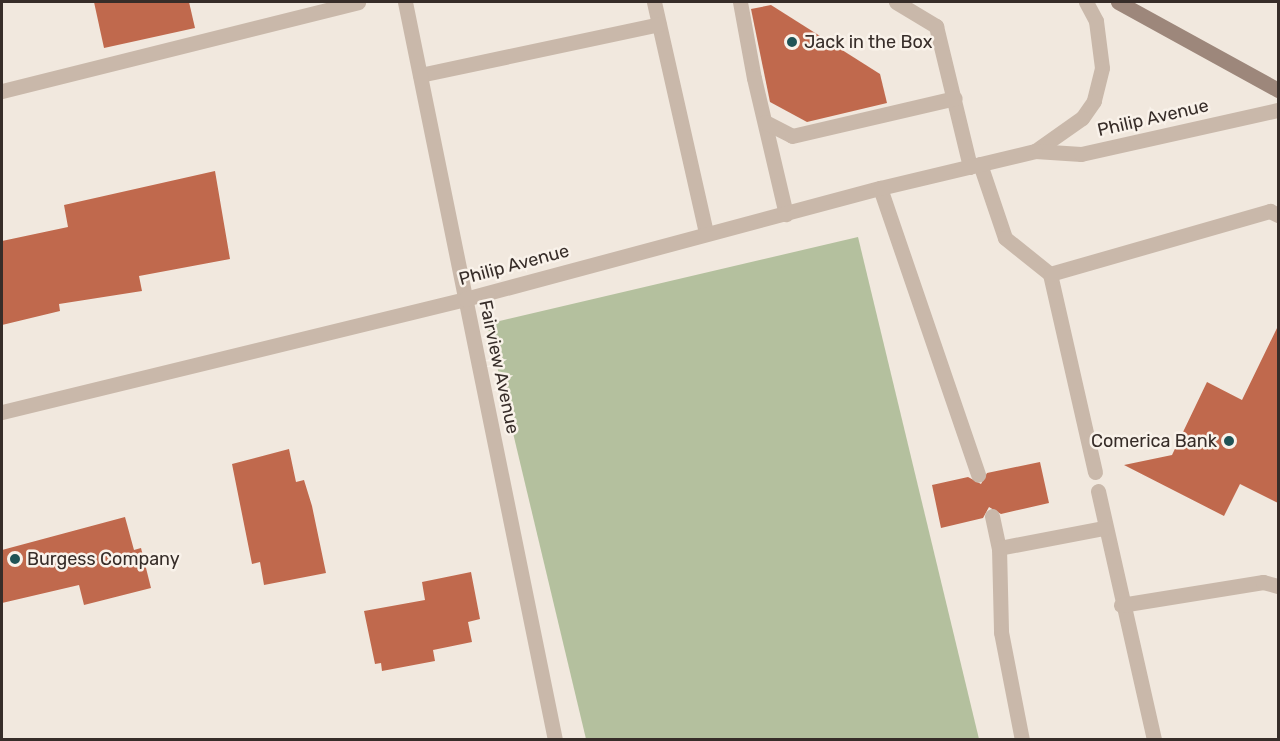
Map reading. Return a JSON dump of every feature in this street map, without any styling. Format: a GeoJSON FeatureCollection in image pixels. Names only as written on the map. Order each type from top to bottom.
{"type":"FeatureCollection","features":[{"type":"Feature","properties":{"kind":"main road"},"geometry":{"type":"LineString","coordinates":[[1118,2],[1278,90]]}},
{"type":"Feature","properties":{"kind":"street"},"geometry":{"type":"LineString","coordinates":[[2,91],[358,2]]}},
{"type":"Feature","properties":{"kind":"street","name":"Fairview Avenue"},"geometry":{"type":"LineString","coordinates":[[405,2],[555,740]]}},
{"type":"Feature","properties":{"kind":"street"},"geometry":{"type":"LineString","coordinates":[[654,2],[706,233]]}},
{"type":"Feature","properties":{"kind":"street"},"geometry":{"type":"LineString","coordinates":[[740,2],[786,214]]}},
{"type":"Feature","properties":{"kind":"street"},"geometry":{"type":"LineString","coordinates":[[896,2],[936,26],[975,166],[1005,238],[1050,274],[1095,472]]}},
{"type":"Feature","properties":{"kind":"street","name":"Philip Avenue"},"geometry":{"type":"LineString","coordinates":[[1035,152],[1082,117],[1094,101],[1102,68],[1096,21],[1086,2]]}},
{"type":"Feature","properties":{"kind":"street"},"geometry":{"type":"LineString","coordinates":[[420,75],[659,24]]}},
{"type":"Feature","properties":{"kind":"street"},"geometry":{"type":"LineString","coordinates":[[765,122],[792,136],[955,98]]}},
{"type":"Feature","properties":{"kind":"street","name":"Philip Avenue"},"geometry":{"type":"LineString","coordinates":[[2,412],[465,299],[880,188],[1035,152],[1081,154],[1278,110]]}},
{"type":"Feature","properties":{"kind":"street"},"geometry":{"type":"LineString","coordinates":[[880,188],[978,475]]}},
{"type":"Feature","properties":{"kind":"street"},"geometry":{"type":"LineString","coordinates":[[1050,274],[1270,211],[1278,215]]}},
{"type":"Feature","properties":{"kind":"street"},"geometry":{"type":"LineString","coordinates":[[1098,491],[1121,605],[1154,740]]}},
{"type":"Feature","properties":{"kind":"street"},"geometry":{"type":"LineString","coordinates":[[992,516],[999,548],[1001,632],[1022,740]]}},
{"type":"Feature","properties":{"kind":"street"},"geometry":{"type":"LineString","coordinates":[[999,548],[1104,528]]}},
{"type":"Feature","properties":{"kind":"street"},"geometry":{"type":"LineString","coordinates":[[1121,605],[1263,582],[1278,586]]}},
{"type":"Feature","properties":{"kind":"green space"},"geometry":{"type":"Polygon","coordinates":[[[858,237],[979,739],[586,739],[487,324],[858,237]]]}},
{"type":"Feature","properties":{"kind":"building"},"geometry":{"type":"Polygon","coordinates":[[[94,2],[189,2],[195,28],[104,48],[94,2]]]}},
{"type":"Feature","properties":{"kind":"building","name":"Jack in the Box"},"geometry":{"type":"Polygon","coordinates":[[[771,5],[880,74],[887,103],[807,122],[770,102],[751,9],[771,5]]]}},
{"type":"Feature","properties":{"kind":"building"},"geometry":{"type":"Polygon","coordinates":[[[215,171],[230,259],[139,276],[142,291],[59,304],[60,311],[2,325],[2,241],[68,227],[64,205],[215,171]]]}},
{"type":"Feature","properties":{"kind":"building","name":"Comerica Bank"},"geometry":{"type":"Polygon","coordinates":[[[1278,326],[1278,503],[1240,484],[1224,516],[1124,465],[1172,455],[1207,382],[1242,400],[1278,326]]]}},
{"type":"Feature","properties":{"kind":"building"},"geometry":{"type":"Polygon","coordinates":[[[289,449],[296,482],[304,480],[312,506],[326,573],[264,585],[260,562],[252,564],[232,464],[289,449]]]}},
{"type":"Feature","properties":{"kind":"building"},"geometry":{"type":"Polygon","coordinates":[[[1040,462],[1049,503],[1001,514],[989,507],[983,518],[941,528],[932,485],[968,477],[981,484],[987,473],[1040,462]]]}},
{"type":"Feature","properties":{"kind":"building"},"geometry":{"type":"Polygon","coordinates":[[[125,517],[134,550],[141,548],[151,588],[84,605],[79,585],[2,603],[2,550],[125,517]]]}},
{"type":"Feature","properties":{"kind":"building"},"geometry":{"type":"Polygon","coordinates":[[[471,572],[480,619],[468,622],[472,642],[433,650],[435,661],[382,671],[381,663],[375,664],[364,611],[425,600],[422,582],[471,572]]]}},
{"type":"Feature","properties":{"kind":"place","name":"Jack in the Box"},"geometry":{"type":"Point","coordinates":[792,42]}},
{"type":"Feature","properties":{"kind":"place","name":"Comerica Bank"},"geometry":{"type":"Point","coordinates":[1229,441]}},
{"type":"Feature","properties":{"kind":"place","name":"Burgess Company"},"geometry":{"type":"Point","coordinates":[15,559]}}]}
